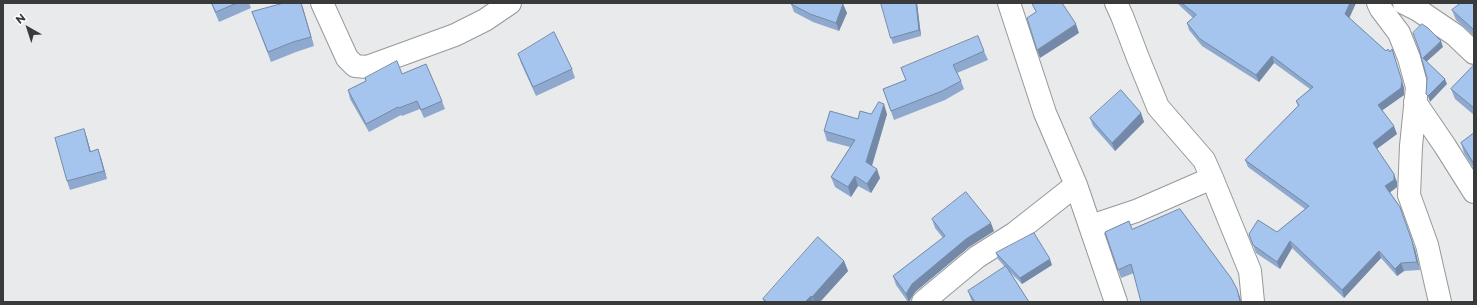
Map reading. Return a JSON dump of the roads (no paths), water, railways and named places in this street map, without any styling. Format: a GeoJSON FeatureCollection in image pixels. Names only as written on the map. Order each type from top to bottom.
{"type":"FeatureCollection","features":[{"type":"Feature","properties":{"kind":"street"},"geometry":{"type":"LineString","coordinates":[[322,3],[347,58],[355,66],[367,67],[455,35],[485,20],[510,3]]}},
{"type":"Feature","properties":{"kind":"street"},"geometry":{"type":"LineString","coordinates":[[1009,3],[1045,113],[1076,186],[1116,302]]}},
{"type":"Feature","properties":{"kind":"street"},"geometry":{"type":"LineString","coordinates":[[1116,3],[1158,107],[1204,160],[1250,271],[1253,302]]}},
{"type":"Feature","properties":{"kind":"street"},"geometry":{"type":"LineString","coordinates":[[1378,3],[1399,33],[1409,58],[1417,86],[1411,146],[1410,194],[1427,245],[1440,302]]}},
{"type":"Feature","properties":{"kind":"street"},"geometry":{"type":"LineString","coordinates":[[1404,3],[1418,10],[1455,35],[1474,53]]}},
{"type":"Feature","properties":{"kind":"street"},"geometry":{"type":"LineString","coordinates":[[1415,102],[1474,192]]}},
{"type":"Feature","properties":{"kind":"street"},"geometry":{"type":"LineString","coordinates":[[1091,226],[1136,212],[1212,178]]}},
{"type":"Feature","properties":{"kind":"street"},"geometry":{"type":"LineString","coordinates":[[923,302],[977,256],[1015,233],[1076,186]]}}]}
